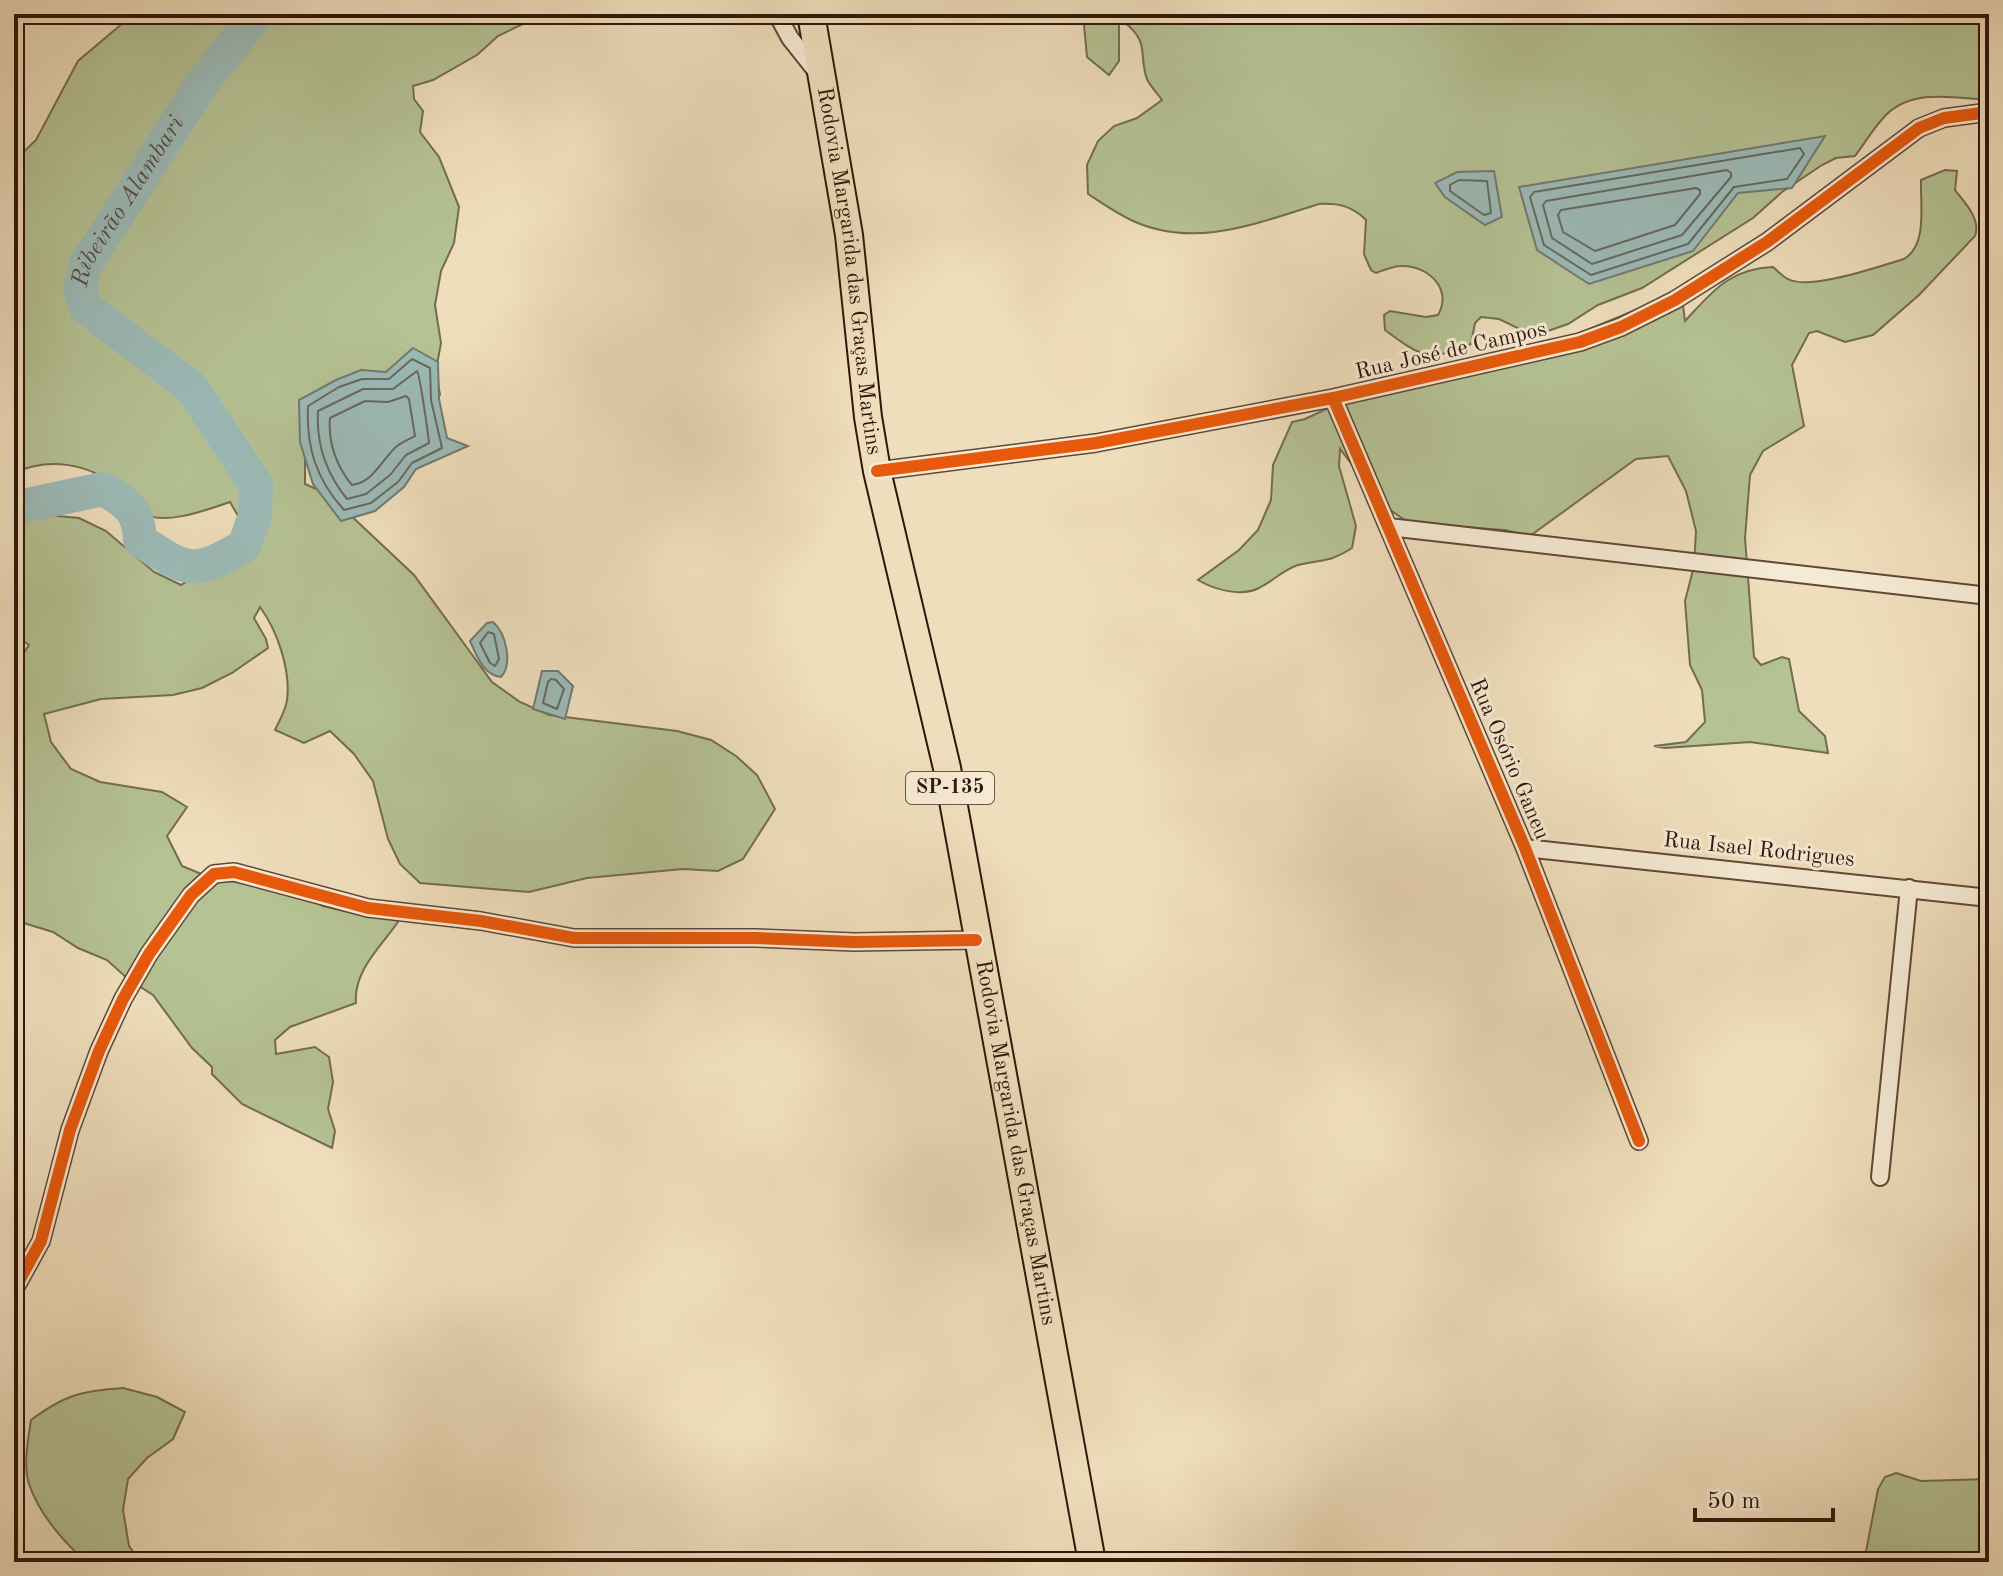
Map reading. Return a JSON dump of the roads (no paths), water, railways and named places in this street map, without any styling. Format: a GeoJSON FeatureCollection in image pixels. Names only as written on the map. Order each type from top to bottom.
{"type":"FeatureCollection","features":[{"type":"Feature","properties":{"kind":"main road","name":"Rodovia Margarida das Graças Martins"},"geometry":{"type":"LineString","coordinates":[[811,14],[849,235],[868,417],[877,471],[947,768],[1092,1562]]}},
{"type":"Feature","properties":{"kind":"street"},"geometry":{"type":"LineString","coordinates":[[777,14],[790,38],[822,78]]}},
{"type":"Feature","properties":{"kind":"street","name":"Rua José de Campos"},"geometry":{"type":"LineString","coordinates":[[877,471],[1096,443],[1333,398],[1580,342],[1621,327],[1675,300],[1767,242],[1919,128],[1944,118],[1981,113]]}},
{"type":"Feature","properties":{"kind":"street","name":"Rua Osório Ganeu"},"geometry":{"type":"LineString","coordinates":[[1333,398],[1525,848],[1639,1141]]}},
{"type":"Feature","properties":{"kind":"street"},"geometry":{"type":"LineString","coordinates":[[1389,527],[1989,596]]}},
{"type":"Feature","properties":{"kind":"street","name":"Rua Isael Rodrigues"},"geometry":{"type":"LineString","coordinates":[[1525,848],[1989,898]]}},
{"type":"Feature","properties":{"kind":"street"},"geometry":{"type":"LineString","coordinates":[[14,1290],[41,1241],[70,1130],[110,1027],[149,954],[169,924],[191,895],[214,874],[243,874],[376,909],[481,921],[592,940],[976,940]]}},
{"type":"Feature","properties":{"kind":"street"},"geometry":{"type":"LineString","coordinates":[[1880,1177],[1909,888]]}},
{"type":"Feature","properties":{"kind":"water"},"geometry":{"type":"Polygon","coordinates":[[[1825,136],[1792,188],[1738,193],[1693,251],[1589,284],[1537,250],[1519,187],[1825,136]]]}},
{"type":"Feature","properties":{"kind":"water"},"geometry":{"type":"Polygon","coordinates":[[[1494,171],[1502,217],[1485,225],[1445,197],[1435,183],[1457,172],[1494,171]]]}},
{"type":"Feature","properties":{"kind":"water"},"geometry":{"type":"Polygon","coordinates":[[[413,348],[438,362],[439,399],[447,438],[468,446],[416,469],[404,487],[375,511],[341,521],[313,484],[300,442],[299,400],[361,370],[386,372],[413,348]]]}},
{"type":"Feature","properties":{"kind":"water"},"geometry":{"type":"Polygon","coordinates":[[[493,622],[501,633],[506,649],[507,664],[501,677],[485,669],[470,641],[487,623],[493,622]]]}},
{"type":"Feature","properties":{"kind":"water"},"geometry":{"type":"Polygon","coordinates":[[[542,671],[558,671],[573,686],[565,719],[533,709],[542,671]]]}},
{"type":"Feature","properties":{"kind":"waterway","name":"Ribeirão Alambari"},"geometry":{"type":"LineString","coordinates":[[14,508],[103,489],[130,509],[137,522],[140,540],[181,564],[202,566],[244,546],[255,516],[256,485],[191,387],[86,308],[80,289],[85,266],[201,85],[257,14]]}}]}
